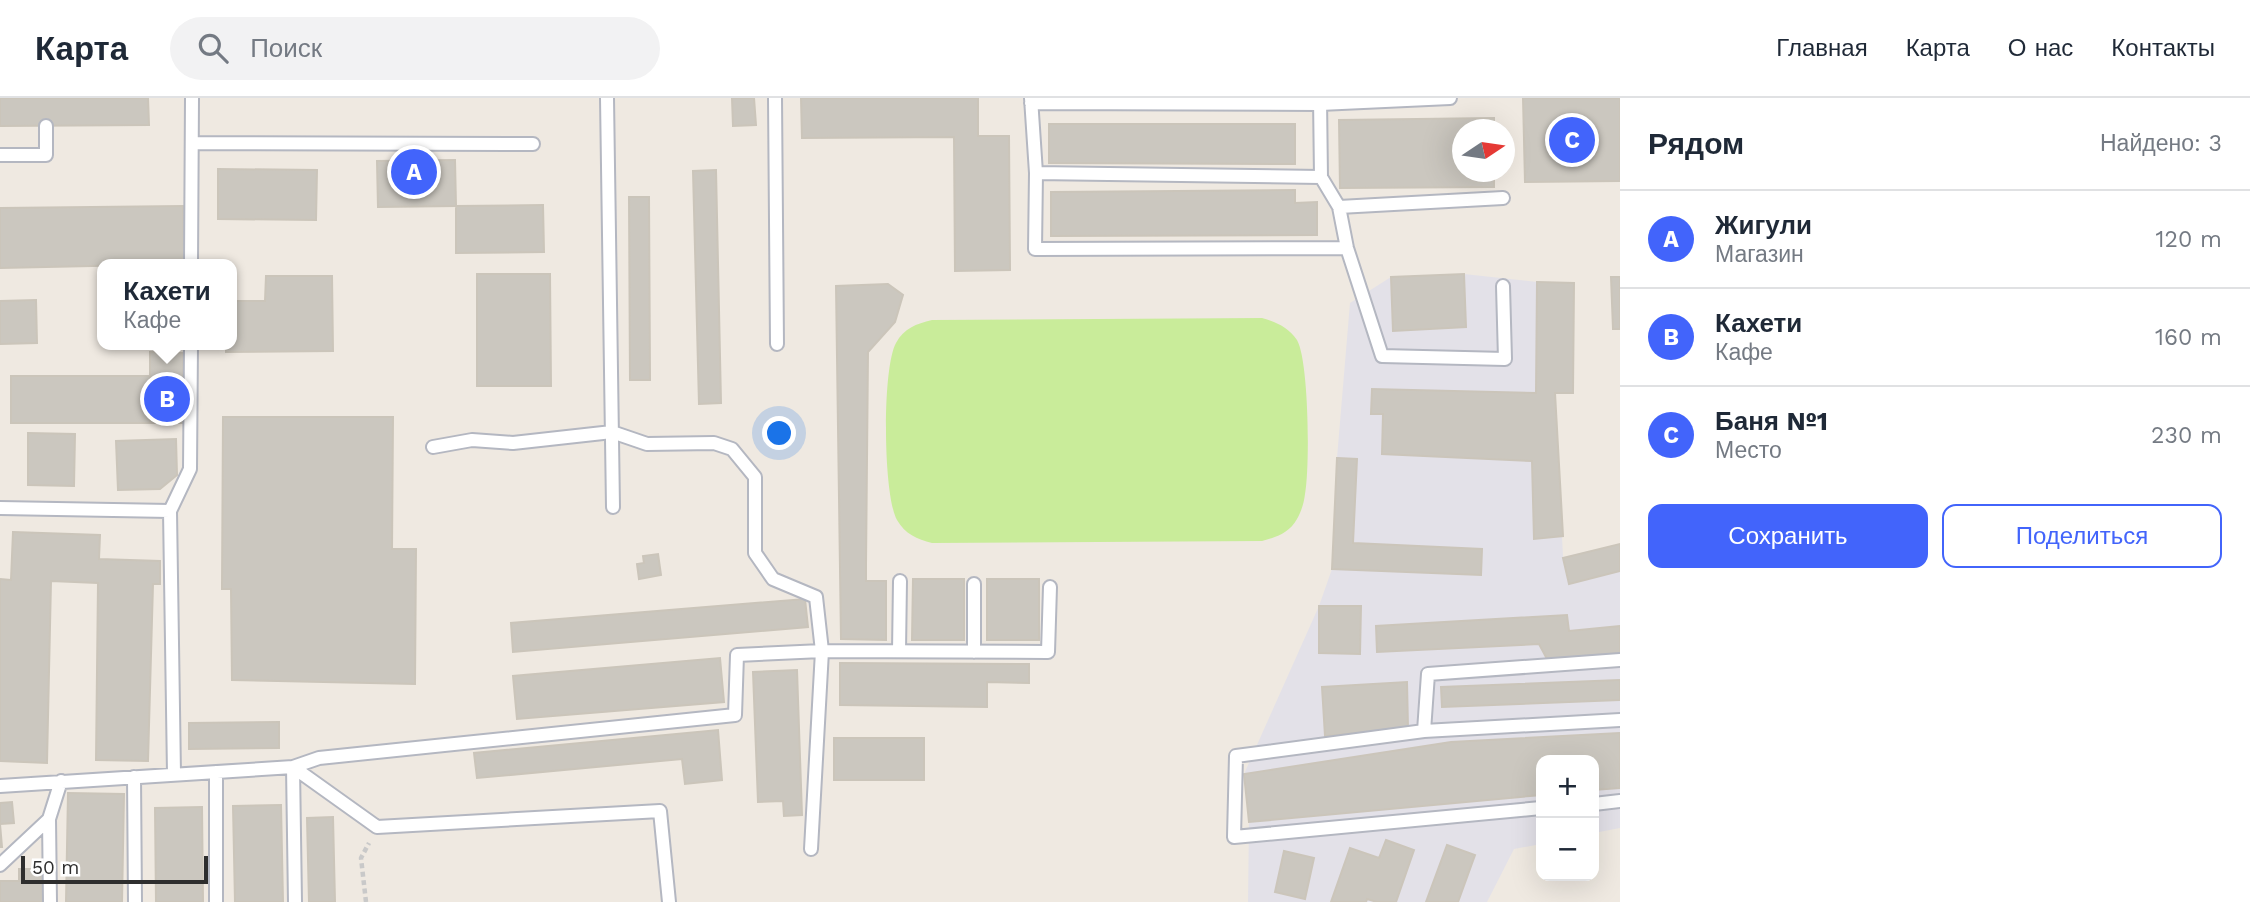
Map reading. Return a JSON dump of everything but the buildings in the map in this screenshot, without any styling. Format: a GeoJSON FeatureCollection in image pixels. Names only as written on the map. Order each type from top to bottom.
{"type":"FeatureCollection","features":[{"type":"Feature","properties":{"kind":"lane"},"geometry":{"type":"LineString","coordinates":[[191,259],[192,98]]}},
{"type":"Feature","properties":{"kind":"lane"},"geometry":{"type":"LineString","coordinates":[[607,98],[613,508]]}},
{"type":"Feature","properties":{"kind":"lane"},"geometry":{"type":"LineString","coordinates":[[775,98],[777,344]]}},
{"type":"Feature","properties":{"kind":"lane"},"geometry":{"type":"LineString","coordinates":[[1347,248],[1035,249],[1036,173],[1031,101],[1450,98]]}},
{"type":"Feature","properties":{"kind":"lane"},"geometry":{"type":"LineString","coordinates":[[1320,101],[1321,177],[1339,206],[1347,248],[1382,356],[1505,359],[1503,286]]}},
{"type":"Feature","properties":{"kind":"lane"},"geometry":{"type":"LineString","coordinates":[[0,155],[46,155],[46,126]]}},
{"type":"Feature","properties":{"kind":"lane"},"geometry":{"type":"LineString","coordinates":[[192,143],[533,144]]}},
{"type":"Feature","properties":{"kind":"lane"},"geometry":{"type":"LineString","coordinates":[[1036,173],[1321,177]]}},
{"type":"Feature","properties":{"kind":"lane"},"geometry":{"type":"LineString","coordinates":[[1339,206],[1503,198]]}},
{"type":"Feature","properties":{"kind":"lane"},"geometry":{"type":"LineString","coordinates":[[174,774],[170,511],[190,469],[191,350]]}},
{"type":"Feature","properties":{"kind":"lane"},"geometry":{"type":"LineString","coordinates":[[433,447],[472,440],[513,443],[612,432],[647,444],[714,443],[732,449],[755,477],[755,553],[773,579],[816,597],[822,651],[811,849]]}},
{"type":"Feature","properties":{"kind":"lane"},"geometry":{"type":"LineString","coordinates":[[0,508],[170,511]]}},
{"type":"Feature","properties":{"kind":"lane"},"geometry":{"type":"LineString","coordinates":[[898,652],[900,582]]}},
{"type":"Feature","properties":{"kind":"lane"},"geometry":{"type":"LineString","coordinates":[[974,584],[974,652]]}},
{"type":"Feature","properties":{"kind":"lane"},"geometry":{"type":"LineString","coordinates":[[0,786],[293,767],[319,758],[735,715],[737,655],[822,651],[1048,652],[1050,587]]}},
{"type":"Feature","properties":{"kind":"lane"},"geometry":{"type":"LineString","coordinates":[[1424,731],[1427,674],[1620,660]]}},
{"type":"Feature","properties":{"kind":"lane"},"geometry":{"type":"LineString","coordinates":[[1536,808],[1234,837],[1237,756],[1424,731],[1620,720]]}},
{"type":"Feature","properties":{"kind":"lane"},"geometry":{"type":"LineString","coordinates":[[293,767],[377,827],[660,811],[669,902]]}},
{"type":"Feature","properties":{"kind":"lane"},"geometry":{"type":"LineString","coordinates":[[293,767],[295,902]]}},
{"type":"Feature","properties":{"kind":"lane"},"geometry":{"type":"LineString","coordinates":[[216,772],[216,902]]}},
{"type":"Feature","properties":{"kind":"lane"},"geometry":{"type":"LineString","coordinates":[[134,777],[135,902]]}},
{"type":"Feature","properties":{"kind":"lane"},"geometry":{"type":"LineString","coordinates":[[50,902],[48,819],[61,781]]}},
{"type":"Feature","properties":{"kind":"lane"},"geometry":{"type":"LineString","coordinates":[[1599,803],[1620,801]]}},
{"type":"Feature","properties":{"kind":"lane"},"geometry":{"type":"LineString","coordinates":[[0,865],[48,819]]}},
{"type":"Feature","properties":{"kind":"path"},"geometry":{"type":"LineString","coordinates":[[366,902],[361,858],[377,827]]}},
{"type":"Feature","properties":{"kind":"shaded area"},"geometry":{"type":"Polygon","coordinates":[[[1464,274],[1574,283],[1573,393],[1555,394],[1563,557],[1620,544],[1620,828],[1599,832],[1599,755],[1536,755],[1536,845],[1514,849],[1487,902],[1248,902],[1249,822],[1244,774],[1319,606],[1332,569],[1337,458],[1350,303],[1391,277],[1464,274]]]}},
{"type":"Feature","properties":{"kind":"green space"},"geometry":{"type":"Polygon","coordinates":[[[1262,318],[1281,326],[1297,340],[1304,369],[1308,462],[1305,497],[1297,519],[1282,534],[1262,541],[932,543],[912,535],[897,520],[889,485],[886,403],[891,357],[896,343],[911,327],[932,320],[1262,318]]]}},
{"type":"Feature","properties":{"kind":"place","name":"Баня №1"},"geometry":{"type":"Point","coordinates":[1572,140]}},
{"type":"Feature","properties":{"kind":"place","name":"Жигули"},"geometry":{"type":"Point","coordinates":[414,172]}},
{"type":"Feature","properties":{"kind":"place","name":"Кахети"},"geometry":{"type":"Point","coordinates":[167,399]}}]}
